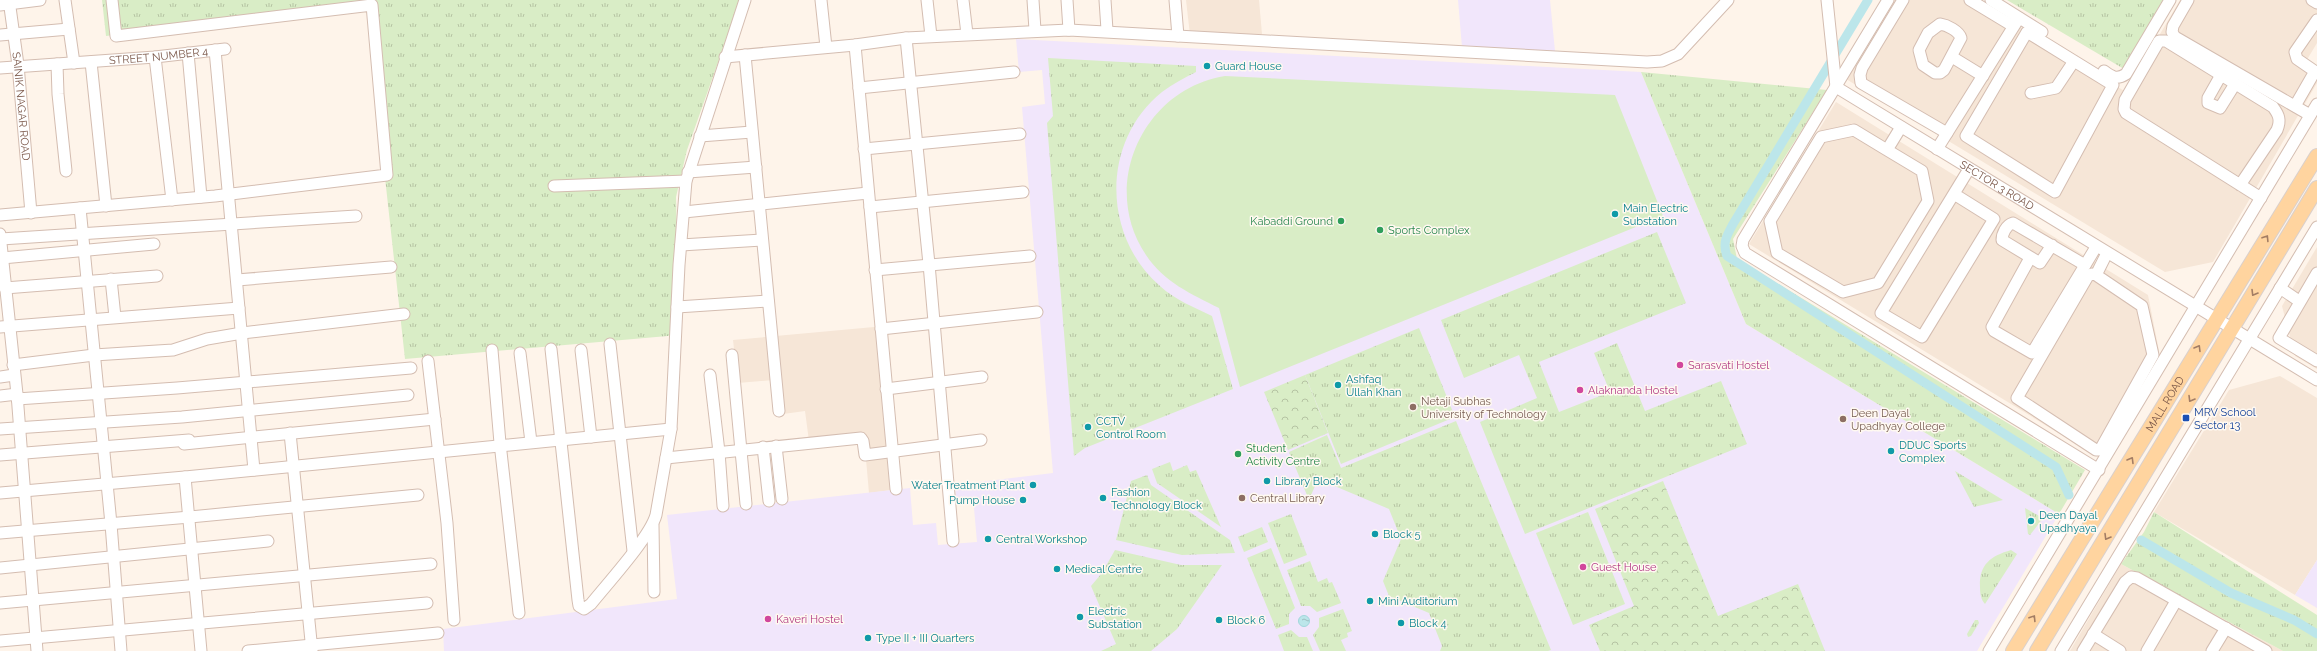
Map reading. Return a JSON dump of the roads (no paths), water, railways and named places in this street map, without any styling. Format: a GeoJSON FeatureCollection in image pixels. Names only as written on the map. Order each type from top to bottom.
{"type":"FeatureCollection","features":[{"type":"Feature","properties":{"kind":"main road","name":"MALL ROAD"},"geometry":{"type":"LineString","coordinates":[[2013,651],[2215,319],[2317,156]]}},
{"type":"Feature","properties":{"kind":"main road","name":"MALL ROAD"},"geometry":{"type":"LineString","coordinates":[[2037,651],[2317,188]]}},
{"type":"Feature","properties":{"kind":"street"},"geometry":{"type":"LineString","coordinates":[[6,2],[40,0]]}},
{"type":"Feature","properties":{"kind":"street"},"geometry":{"type":"LineString","coordinates":[[65,0],[74,63]]}},
{"type":"Feature","properties":{"kind":"street"},"geometry":{"type":"LineString","coordinates":[[0,215],[202,197],[387,175],[372,5],[116,36],[112,0]]}},
{"type":"Feature","properties":{"kind":"street"},"geometry":{"type":"LineString","coordinates":[[654,592],[653,525],[671,429],[677,307],[687,177],[725,57],[745,0]]}},
{"type":"Feature","properties":{"kind":"street"},"geometry":{"type":"LineString","coordinates":[[821,0],[826,48]]}},
{"type":"Feature","properties":{"kind":"street"},"geometry":{"type":"LineString","coordinates":[[927,0],[931,36]]}},
{"type":"Feature","properties":{"kind":"street"},"geometry":{"type":"LineString","coordinates":[[963,0],[967,34]]}},
{"type":"Feature","properties":{"kind":"street"},"geometry":{"type":"LineString","coordinates":[[1033,0],[1035,30]]}},
{"type":"Feature","properties":{"kind":"street"},"geometry":{"type":"LineString","coordinates":[[1067,0],[1069,30]]}},
{"type":"Feature","properties":{"kind":"street"},"geometry":{"type":"LineString","coordinates":[[1105,0],[1107,30]]}},
{"type":"Feature","properties":{"kind":"street"},"geometry":{"type":"LineString","coordinates":[[1175,0],[1178,36]]}},
{"type":"Feature","properties":{"kind":"street"},"geometry":{"type":"LineString","coordinates":[[725,57],[826,48],[931,36],[1035,30],[1107,30],[1178,36],[1440,51],[1662,61],[1678,54],[1728,0]]}},
{"type":"Feature","properties":{"kind":"street"},"geometry":{"type":"LineString","coordinates":[[1827,0],[1836,87]]}},
{"type":"Feature","properties":{"kind":"street"},"geometry":{"type":"LineString","coordinates":[[1888,0],[1744,240],[1742,246],[1745,253],[2099,470]]}},
{"type":"Feature","properties":{"kind":"street"},"geometry":{"type":"LineString","coordinates":[[1903,0],[1862,68],[1860,75],[1861,83],[1947,133]]}},
{"type":"Feature","properties":{"kind":"street"},"geometry":{"type":"LineString","coordinates":[[1970,0],[2016,22],[2114,78],[2115,81]]}},
{"type":"Feature","properties":{"kind":"street"},"geometry":{"type":"LineString","coordinates":[[1991,0],[2016,22]]}},
{"type":"Feature","properties":{"kind":"street"},"geometry":{"type":"LineString","coordinates":[[2115,81],[2074,61],[2027,32],[1966,136],[2055,192],[2115,81],[2126,74],[2170,0]]}},
{"type":"Feature","properties":{"kind":"street"},"geometry":{"type":"LineString","coordinates":[[2188,0],[2173,26],[2172,32],[2175,38],[2310,115]]}},
{"type":"Feature","properties":{"kind":"street"},"geometry":{"type":"LineString","coordinates":[[2312,0],[2317,3]]}},
{"type":"Feature","properties":{"kind":"street","name":"SAINIK NAGAR ROAD"},"geometry":{"type":"LineString","coordinates":[[6,2],[14,33],[18,65],[31,213]]}},
{"type":"Feature","properties":{"kind":"street"},"geometry":{"type":"LineString","coordinates":[[2295,106],[2314,74],[2313,70],[2297,59],[2295,52],[2317,20]]}},
{"type":"Feature","properties":{"kind":"street"},"geometry":{"type":"LineString","coordinates":[[1937,149],[2016,22]]}},
{"type":"Feature","properties":{"kind":"street"},"geometry":{"type":"LineString","coordinates":[[1940,24],[1945,24],[1960,34],[1960,44],[1952,57],[1940,73],[1935,74],[1921,62],[1920,47],[1928,33],[1940,24]]}},
{"type":"Feature","properties":{"kind":"street"},"geometry":{"type":"LineString","coordinates":[[0,35],[69,29]]}},
{"type":"Feature","properties":{"kind":"street"},"geometry":{"type":"LineString","coordinates":[[906,38],[929,264],[953,541]]}},
{"type":"Feature","properties":{"kind":"street"},"geometry":{"type":"LineString","coordinates":[[2240,185],[2280,123],[2277,112],[2273,106],[2166,42],[2159,41],[2125,100],[2124,109],[2240,185],[2261,198]]}},
{"type":"Feature","properties":{"kind":"street"},"geometry":{"type":"LineString","coordinates":[[855,45],[896,489]]}},
{"type":"Feature","properties":{"kind":"street","name":"STREET NUMBER 4"},"geometry":{"type":"LineString","coordinates":[[0,68],[18,65],[57,64],[155,57],[220,50],[229,194]]}},
{"type":"Feature","properties":{"kind":"street"},"geometry":{"type":"LineString","coordinates":[[188,53],[202,197]]}},
{"type":"Feature","properties":{"kind":"street"},"geometry":{"type":"LineString","coordinates":[[744,55],[779,410]]}},
{"type":"Feature","properties":{"kind":"street"},"geometry":{"type":"LineString","coordinates":[[155,57],[172,200]]}},
{"type":"Feature","properties":{"kind":"street"},"geometry":{"type":"LineString","coordinates":[[1952,57],[1983,76]]}},
{"type":"Feature","properties":{"kind":"street"},"geometry":{"type":"LineString","coordinates":[[2031,93],[2056,88],[2074,61]]}},
{"type":"Feature","properties":{"kind":"street"},"geometry":{"type":"LineString","coordinates":[[91,62],[106,206]]}},
{"type":"Feature","properties":{"kind":"street"},"geometry":{"type":"LineString","coordinates":[[57,64],[58,94],[66,171]]}},
{"type":"Feature","properties":{"kind":"street"},"geometry":{"type":"LineString","coordinates":[[859,88],[1014,72]]}},
{"type":"Feature","properties":{"kind":"street"},"geometry":{"type":"LineString","coordinates":[[2221,75],[2208,98],[2208,103],[2220,108],[2235,84]]}},
{"type":"Feature","properties":{"kind":"street","name":"SECTOR 3 ROAD"},"geometry":{"type":"LineString","coordinates":[[1836,87],[2107,254],[2317,380]]}},
{"type":"Feature","properties":{"kind":"street"},"geometry":{"type":"LineString","coordinates":[[1989,651],[2099,470],[2317,104]]}},
{"type":"Feature","properties":{"kind":"street"},"geometry":{"type":"LineString","coordinates":[[1887,150],[1901,127]]}},
{"type":"Feature","properties":{"kind":"street"},"geometry":{"type":"LineString","coordinates":[[1854,130],[1887,150],[1922,171],[1928,201],[1878,283],[1843,292],[1777,253],[1770,221],[1821,137],[1854,130]]}},
{"type":"Feature","properties":{"kind":"street"},"geometry":{"type":"LineString","coordinates":[[700,136],[752,132]]}},
{"type":"Feature","properties":{"kind":"street"},"geometry":{"type":"LineString","coordinates":[[864,149],[1020,134]]}},
{"type":"Feature","properties":{"kind":"street"},"geometry":{"type":"LineString","coordinates":[[554,186],[687,177],[756,167]]}},
{"type":"Feature","properties":{"kind":"street"},"geometry":{"type":"LineString","coordinates":[[1954,194],[1994,219],[1922,337],[1881,313],[1969,169]]}},
{"type":"Feature","properties":{"kind":"street"},"geometry":{"type":"LineString","coordinates":[[870,207],[1023,192]]}},
{"type":"Feature","properties":{"kind":"street"},"geometry":{"type":"LineString","coordinates":[[684,212],[868,193]]}},
{"type":"Feature","properties":{"kind":"street"},"geometry":{"type":"LineString","coordinates":[[229,194],[254,470]]}},
{"type":"Feature","properties":{"kind":"street"},"geometry":{"type":"LineString","coordinates":[[80,208],[107,484],[120,651]]}},
{"type":"Feature","properties":{"kind":"street"},"geometry":{"type":"LineString","coordinates":[[0,240],[83,233],[356,216]]}},
{"type":"Feature","properties":{"kind":"street"},"geometry":{"type":"LineString","coordinates":[[2052,245],[2040,263],[2002,240],[2006,228],[2010,224],[2052,245],[2085,266]]}},
{"type":"Feature","properties":{"kind":"street"},"geometry":{"type":"LineString","coordinates":[[2061,651],[2317,227]]}},
{"type":"Feature","properties":{"kind":"street"},"geometry":{"type":"LineString","coordinates":[[0,234],[6,288],[5,327],[14,370],[17,397],[37,651]]}},
{"type":"Feature","properties":{"kind":"street"},"geometry":{"type":"LineString","coordinates":[[681,245],[762,240]]}},
{"type":"Feature","properties":{"kind":"street"},"geometry":{"type":"LineString","coordinates":[[2,258],[154,244]]}},
{"type":"Feature","properties":{"kind":"street"},"geometry":{"type":"LineString","coordinates":[[2030,258],[1992,328],[1994,331],[2032,353],[2096,247]]}},
{"type":"Feature","properties":{"kind":"street"},"geometry":{"type":"LineString","coordinates":[[2096,276],[2107,254]]}},
{"type":"Feature","properties":{"kind":"street"},"geometry":{"type":"LineString","coordinates":[[875,270],[1030,256]]}},
{"type":"Feature","properties":{"kind":"street"},"geometry":{"type":"LineString","coordinates":[[237,280],[391,267]]}},
{"type":"Feature","properties":{"kind":"street"},"geometry":{"type":"LineString","coordinates":[[2317,273],[2299,301],[2279,338],[2317,361]]}},
{"type":"Feature","properties":{"kind":"street"},"geometry":{"type":"LineString","coordinates":[[2092,274],[2096,276],[2142,306],[2153,355],[2100,450],[2096,450],[2017,398],[2088,276],[2092,274]]}},
{"type":"Feature","properties":{"kind":"street"},"geometry":{"type":"LineString","coordinates":[[6,288],[157,276]]}},
{"type":"Feature","properties":{"kind":"street"},"geometry":{"type":"LineString","coordinates":[[111,279],[115,317]]}},
{"type":"Feature","properties":{"kind":"street"},"geometry":{"type":"LineString","coordinates":[[2280,288],[2299,301]]}},
{"type":"Feature","properties":{"kind":"street"},"geometry":{"type":"LineString","coordinates":[[677,307],[768,301]]}},
{"type":"Feature","properties":{"kind":"street"},"geometry":{"type":"LineString","coordinates":[[5,327],[239,308]]}},
{"type":"Feature","properties":{"kind":"street"},"geometry":{"type":"LineString","coordinates":[[881,329],[1037,312]]}},
{"type":"Feature","properties":{"kind":"street"},"geometry":{"type":"LineString","coordinates":[[0,377],[14,370],[94,355],[173,350],[207,339],[242,333],[404,314]]}},
{"type":"Feature","properties":{"kind":"street"},"geometry":{"type":"LineString","coordinates":[[610,344],[633,551]]}},
{"type":"Feature","properties":{"kind":"street"},"geometry":{"type":"LineString","coordinates":[[551,349],[578,600],[581,608],[584,609],[591,604],[653,525]]}},
{"type":"Feature","properties":{"kind":"street"},"geometry":{"type":"LineString","coordinates":[[492,350],[500,445],[519,614]]}},
{"type":"Feature","properties":{"kind":"street"},"geometry":{"type":"LineString","coordinates":[[581,350],[591,437]]}},
{"type":"Feature","properties":{"kind":"street"},"geometry":{"type":"LineString","coordinates":[[520,353],[531,442]]}},
{"type":"Feature","properties":{"kind":"street"},"geometry":{"type":"LineString","coordinates":[[732,356],[746,504]]}},
{"type":"Feature","properties":{"kind":"street"},"geometry":{"type":"LineString","coordinates":[[428,361],[440,451],[454,620]]}},
{"type":"Feature","properties":{"kind":"street"},"geometry":{"type":"LineString","coordinates":[[0,396],[17,397],[177,388],[411,368]]}},
{"type":"Feature","properties":{"kind":"street"},"geometry":{"type":"LineString","coordinates":[[710,375],[719,452],[722,506]]}},
{"type":"Feature","properties":{"kind":"street"},"geometry":{"type":"LineString","coordinates":[[886,389],[982,377]]}},
{"type":"Feature","properties":{"kind":"street"},"geometry":{"type":"LineString","coordinates":[[0,429],[248,411],[408,395]]}},
{"type":"Feature","properties":{"kind":"street"},"geometry":{"type":"LineString","coordinates":[[0,455],[21,452],[187,442],[435,419]]}},
{"type":"Feature","properties":{"kind":"street"},"geometry":{"type":"LineString","coordinates":[[0,493],[185,477],[671,429]]}},
{"type":"Feature","properties":{"kind":"street"},"geometry":{"type":"LineString","coordinates":[[290,433],[307,614],[312,648]]}},
{"type":"Feature","properties":{"kind":"street"},"geometry":{"type":"LineString","coordinates":[[666,458],[860,438],[863,441],[865,455],[982,440]]}},
{"type":"Feature","properties":{"kind":"street"},"geometry":{"type":"LineString","coordinates":[[776,446],[782,499]]}},
{"type":"Feature","properties":{"kind":"street"},"geometry":{"type":"LineString","coordinates":[[763,447],[769,501]]}},
{"type":"Feature","properties":{"kind":"street"},"geometry":{"type":"LineString","coordinates":[[185,477],[190,518],[194,584],[201,651]]}},
{"type":"Feature","properties":{"kind":"street"},"geometry":{"type":"LineString","coordinates":[[0,533],[190,518],[418,495]]}},
{"type":"Feature","properties":{"kind":"street"},"geometry":{"type":"LineString","coordinates":[[0,568],[30,563],[268,541]]}},
{"type":"Feature","properties":{"kind":"street"},"geometry":{"type":"LineString","coordinates":[[0,603],[304,574],[431,564]]}},
{"type":"Feature","properties":{"kind":"street"},"geometry":{"type":"LineString","coordinates":[[2083,651],[2128,578],[2137,578],[2266,651]]}},
{"type":"Feature","properties":{"kind":"street"},"geometry":{"type":"LineString","coordinates":[[2146,651],[2176,601]]}},
{"type":"Feature","properties":{"kind":"street"},"geometry":{"type":"LineString","coordinates":[[0,641],[119,632],[199,622],[427,603]]}},
{"type":"Feature","properties":{"kind":"street"},"geometry":{"type":"LineString","coordinates":[[2212,651],[2226,628]]}},
{"type":"Feature","properties":{"kind":"street"},"geometry":{"type":"LineString","coordinates":[[248,651],[312,648],[438,633]]}},
{"type":"Feature","properties":{"kind":"street"},"geometry":{"type":"LineString","coordinates":[[2093,634],[2120,651]]}},
{"type":"Feature","properties":{"kind":"water"},"geometry":{"type":"Polygon","coordinates":[[[1304,615],[1308,617],[1310,621],[1308,625],[1304,627],[1300,625],[1298,621],[1300,617],[1304,615]]]}},
{"type":"Feature","properties":{"kind":"waterway"},"geometry":{"type":"LineString","coordinates":[[1868,0],[1733,224],[1725,243],[1727,256],[2056,467],[2069,495]]}},
{"type":"Feature","properties":{"kind":"waterway"},"geometry":{"type":"LineString","coordinates":[[2141,540],[2231,593],[2294,620],[2317,634]]}},
{"type":"Feature","properties":{"kind":"place","name":"Guard House"},"geometry":{"type":"Point","coordinates":[1207,66]}},
{"type":"Feature","properties":{"kind":"place","name":"Main Electric Substation"},"geometry":{"type":"Point","coordinates":[1615,214]}},
{"type":"Feature","properties":{"kind":"place","name":"Kabaddi Ground"},"geometry":{"type":"Point","coordinates":[1341,221]}},
{"type":"Feature","properties":{"kind":"place","name":"Sports Complex"},"geometry":{"type":"Point","coordinates":[1380,230]}},
{"type":"Feature","properties":{"kind":"place","name":"Sarasvati Hostel"},"geometry":{"type":"Point","coordinates":[1680,365]}},
{"type":"Feature","properties":{"kind":"place","name":"Ashfaq Ullah Khan"},"geometry":{"type":"Point","coordinates":[1338,385]}},
{"type":"Feature","properties":{"kind":"place","name":"Alaknanda Hostel"},"geometry":{"type":"Point","coordinates":[1580,390]}},
{"type":"Feature","properties":{"kind":"place","name":"Netaji Subhas University of Technology"},"geometry":{"type":"Point","coordinates":[1413,407]}},
{"type":"Feature","properties":{"kind":"place","name":"MRV School Sector 13"},"geometry":{"type":"Point","coordinates":[2186,418]}},
{"type":"Feature","properties":{"kind":"place","name":"Deen Dayal Upadhyay College"},"geometry":{"type":"Point","coordinates":[1843,419]}},
{"type":"Feature","properties":{"kind":"place","name":"CCTV Control Room"},"geometry":{"type":"Point","coordinates":[1088,427]}},
{"type":"Feature","properties":{"kind":"place","name":"DDUC Sports Complex"},"geometry":{"type":"Point","coordinates":[1891,451]}},
{"type":"Feature","properties":{"kind":"place","name":"Student Activity Centre"},"geometry":{"type":"Point","coordinates":[1238,454]}},
{"type":"Feature","properties":{"kind":"place","name":"Library Block"},"geometry":{"type":"Point","coordinates":[1267,481]}},
{"type":"Feature","properties":{"kind":"place","name":"Water Treatment Plant"},"geometry":{"type":"Point","coordinates":[1033,485]}},
{"type":"Feature","properties":{"kind":"place","name":"Fashion Technology Block"},"geometry":{"type":"Point","coordinates":[1103,498]}},
{"type":"Feature","properties":{"kind":"place","name":"Central Library"},"geometry":{"type":"Point","coordinates":[1242,498]}},
{"type":"Feature","properties":{"kind":"place","name":"Pump House"},"geometry":{"type":"Point","coordinates":[1023,500]}},
{"type":"Feature","properties":{"kind":"place","name":"Deen Dayal Upadhyaya"},"geometry":{"type":"Point","coordinates":[2031,521]}},
{"type":"Feature","properties":{"kind":"place","name":"Block 5"},"geometry":{"type":"Point","coordinates":[1375,534]}},
{"type":"Feature","properties":{"kind":"place","name":"Central Workshop"},"geometry":{"type":"Point","coordinates":[988,539]}},
{"type":"Feature","properties":{"kind":"place","name":"Guest House"},"geometry":{"type":"Point","coordinates":[1583,567]}},
{"type":"Feature","properties":{"kind":"place","name":"Medical Centre"},"geometry":{"type":"Point","coordinates":[1057,569]}},
{"type":"Feature","properties":{"kind":"place","name":"Mini Auditorium"},"geometry":{"type":"Point","coordinates":[1370,601]}},
{"type":"Feature","properties":{"kind":"place","name":"Electric Substation"},"geometry":{"type":"Point","coordinates":[1080,617]}},
{"type":"Feature","properties":{"kind":"place","name":"Kaveri Hostel"},"geometry":{"type":"Point","coordinates":[768,619]}},
{"type":"Feature","properties":{"kind":"place","name":"Block 6"},"geometry":{"type":"Point","coordinates":[1219,620]}},
{"type":"Feature","properties":{"kind":"place","name":"Block 4"},"geometry":{"type":"Point","coordinates":[1401,623]}},
{"type":"Feature","properties":{"kind":"place","name":"Type II + III Quarters"},"geometry":{"type":"Point","coordinates":[868,638]}}]}
